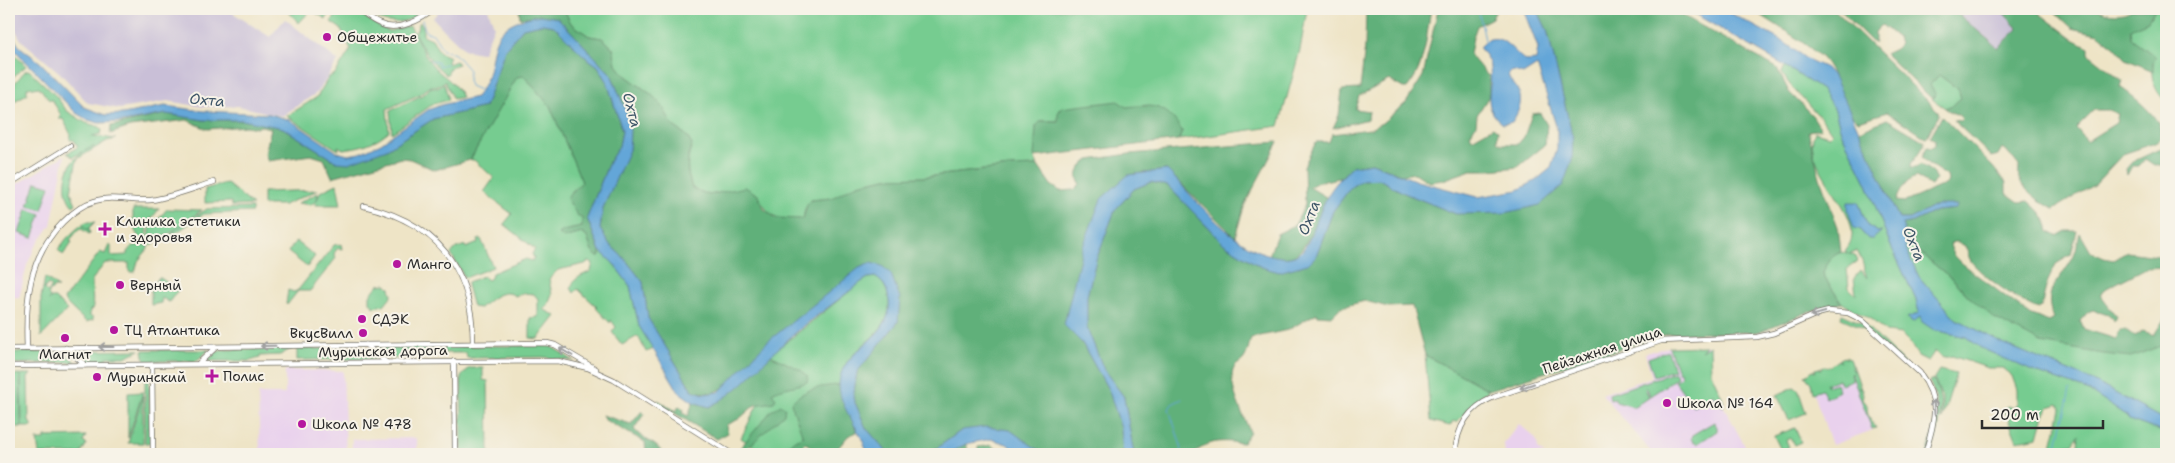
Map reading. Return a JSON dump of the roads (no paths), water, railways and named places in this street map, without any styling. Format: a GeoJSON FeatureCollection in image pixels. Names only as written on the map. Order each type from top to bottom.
{"type":"FeatureCollection","features":[{"type":"Feature","properties":{"kind":"street"},"geometry":{"type":"LineString","coordinates":[[357,9],[386,26],[400,26],[426,16],[434,9]]}},
{"type":"Feature","properties":{"kind":"street"},"geometry":{"type":"LineString","coordinates":[[9,184],[68,150],[70,146]]}},
{"type":"Feature","properties":{"kind":"street"},"geometry":{"type":"LineString","coordinates":[[27,348],[27,300],[30,281],[40,253],[52,230],[75,212],[96,200],[152,200],[214,182]]}},
{"type":"Feature","properties":{"kind":"street"},"geometry":{"type":"LineString","coordinates":[[364,206],[392,214],[412,224],[431,238],[447,254],[464,282],[472,311],[473,343]]}},
{"type":"Feature","properties":{"kind":"street","name":"Пейзажная улица"},"geometry":{"type":"LineString","coordinates":[[1455,454],[1458,431],[1465,418],[1478,405],[1494,397],[1654,343],[1668,340],[1757,337],[1774,333],[1817,314],[1829,311],[1848,313],[1862,320],[1920,373],[1927,382],[1933,396],[1935,415],[1925,454]]}},
{"type":"Feature","properties":{"kind":"street"},"geometry":{"type":"LineString","coordinates":[[9,349],[473,343],[551,344],[601,373]]}},
{"type":"Feature","properties":{"kind":"street"},"geometry":{"type":"LineString","coordinates":[[366,345],[386,362]]}},
{"type":"Feature","properties":{"kind":"street"},"geometry":{"type":"LineString","coordinates":[[199,364],[216,347]]}},
{"type":"Feature","properties":{"kind":"street"},"geometry":{"type":"LineString","coordinates":[[65,348],[85,366]]}},
{"type":"Feature","properties":{"kind":"street"},"geometry":{"type":"LineString","coordinates":[[454,361],[455,454]]}},
{"type":"Feature","properties":{"kind":"street","name":"Муринская дорога"},"geometry":{"type":"LineString","coordinates":[[9,366],[550,361],[573,364],[601,373],[732,454]]}},
{"type":"Feature","properties":{"kind":"street"},"geometry":{"type":"LineString","coordinates":[[152,364],[153,454]]}},
{"type":"Feature","properties":{"kind":"water"},"geometry":{"type":"Polygon","coordinates":[[[1523,9],[1537,9],[1547,30],[1573,138],[1572,160],[1563,185],[1540,205],[1505,213],[1456,214],[1404,193],[1379,179],[1362,180],[1351,187],[1333,211],[1316,256],[1308,264],[1279,272],[1261,267],[1224,244],[1168,186],[1151,182],[1134,189],[1115,210],[1096,260],[1087,296],[1087,328],[1104,370],[1124,397],[1134,454],[1123,454],[1121,428],[1109,391],[1082,343],[1064,325],[1082,249],[1101,199],[1128,175],[1167,170],[1218,223],[1248,246],[1264,253],[1281,257],[1292,257],[1302,251],[1312,234],[1328,194],[1352,166],[1372,163],[1417,181],[1478,197],[1518,190],[1535,181],[1551,168],[1557,148],[1557,129],[1537,65],[1523,74],[1514,71],[1508,73],[1520,95],[1520,107],[1512,122],[1503,124],[1496,117],[1492,111],[1489,98],[1490,65],[1479,47],[1493,38],[1499,39],[1526,61],[1536,60],[1538,48],[1523,9]]]}},
{"type":"Feature","properties":{"kind":"water"},"geometry":{"type":"Polygon","coordinates":[[[1686,9],[1723,9],[1784,42],[1805,58],[1826,68],[1835,78],[1899,219],[1910,219],[1937,205],[1957,205],[1956,209],[1936,211],[1913,222],[1902,224],[1908,243],[1905,247],[1919,277],[1956,319],[2004,344],[2093,381],[2166,421],[2166,433],[2129,420],[2127,416],[2087,390],[2030,370],[1981,348],[1966,337],[1934,330],[1922,322],[1920,317],[1913,322],[1907,318],[1919,313],[1916,300],[1890,244],[1867,184],[1841,132],[1835,110],[1822,90],[1785,66],[1686,9]]]}},
{"type":"Feature","properties":{"kind":"water"},"geometry":{"type":"Polygon","coordinates":[[[540,15],[558,18],[611,74],[626,111],[630,130],[629,150],[603,208],[600,229],[610,245],[625,259],[643,282],[648,318],[692,390],[704,394],[719,392],[767,342],[859,268],[871,263],[882,266],[891,274],[900,298],[898,322],[857,372],[853,398],[866,428],[887,452],[892,454],[867,454],[865,445],[843,403],[839,384],[842,371],[849,361],[878,332],[885,322],[889,310],[888,295],[884,284],[875,277],[868,278],[860,283],[802,327],[740,386],[720,401],[709,407],[693,402],[679,392],[639,326],[630,286],[613,263],[600,251],[587,218],[609,162],[619,146],[622,131],[607,81],[598,66],[584,56],[554,26],[542,24],[523,28],[505,49],[485,107],[433,119],[387,149],[349,163],[337,162],[283,128],[242,120],[204,120],[166,114],[123,122],[99,123],[88,120],[76,113],[9,44],[9,29],[19,46],[41,63],[84,107],[106,115],[123,114],[165,106],[204,111],[270,114],[290,120],[337,152],[348,155],[360,153],[381,143],[428,110],[476,97],[485,83],[498,36],[506,27],[519,20],[540,15]]]}},
{"type":"Feature","properties":{"kind":"water"},"geometry":{"type":"Polygon","coordinates":[[[1848,202],[1858,202],[1868,226],[1878,232],[1882,231],[1873,239],[1868,239],[1859,229],[1854,228],[1848,211],[1848,202]]]}},
{"type":"Feature","properties":{"kind":"water"},"geometry":{"type":"Polygon","coordinates":[[[985,427],[1010,430],[1044,454],[1019,454],[1007,444],[991,439],[966,444],[947,454],[924,454],[937,448],[962,430],[985,427]]]}},
{"type":"Feature","properties":{"kind":"waterway"},"geometry":{"type":"LineString","coordinates":[[415,9],[421,16]]}},
{"type":"Feature","properties":{"kind":"waterway"},"geometry":{"type":"LineString","coordinates":[[1474,9],[1479,13],[1485,40]]}},
{"type":"Feature","properties":{"kind":"waterway"},"geometry":{"type":"LineString","coordinates":[[422,20],[426,32],[433,34],[443,50],[455,54],[469,70],[468,80],[470,86],[479,90],[480,94]]}},
{"type":"Feature","properties":{"kind":"waterway"},"geometry":{"type":"LineString","coordinates":[[430,60],[439,63],[439,66],[446,64]]}},
{"type":"Feature","properties":{"kind":"waterway"},"geometry":{"type":"LineString","coordinates":[[2055,454],[2070,390]]}},
{"type":"Feature","properties":{"kind":"waterway"},"geometry":{"type":"LineString","coordinates":[[1179,454],[1182,449],[1169,409],[1172,404],[1182,399]]}},
{"type":"Feature","properties":{"kind":"place","name":"Общежитье"},"geometry":{"type":"Point","coordinates":[327,37]}},
{"type":"Feature","properties":{"kind":"place","name":"Клиника эстетики и здоровья"},"geometry":{"type":"Point","coordinates":[105,229]}},
{"type":"Feature","properties":{"kind":"place","name":"Манго"},"geometry":{"type":"Point","coordinates":[397,264]}},
{"type":"Feature","properties":{"kind":"place","name":"Верный"},"geometry":{"type":"Point","coordinates":[120,285]}},
{"type":"Feature","properties":{"kind":"place","name":"СДЭК"},"geometry":{"type":"Point","coordinates":[362,319]}},
{"type":"Feature","properties":{"kind":"place","name":"ТЦ Атлантика"},"geometry":{"type":"Point","coordinates":[114,330]}},
{"type":"Feature","properties":{"kind":"place","name":"ВкусВилл"},"geometry":{"type":"Point","coordinates":[363,333]}},
{"type":"Feature","properties":{"kind":"place","name":"Магнит"},"geometry":{"type":"Point","coordinates":[65,338]}},
{"type":"Feature","properties":{"kind":"place","name":"Полис"},"geometry":{"type":"Point","coordinates":[212,376]}},
{"type":"Feature","properties":{"kind":"place","name":"Муринский"},"geometry":{"type":"Point","coordinates":[97,377]}},
{"type":"Feature","properties":{"kind":"place","name":"Школа № 164"},"geometry":{"type":"Point","coordinates":[1667,403]}},
{"type":"Feature","properties":{"kind":"place","name":"Школа № 478"},"geometry":{"type":"Point","coordinates":[302,424]}},
{"type":"Feature","properties":{"kind":"water label","name":"Охта"},"geometry":{"type":"Point","coordinates":[207,100]}},
{"type":"Feature","properties":{"kind":"water label","name":"Охта"},"geometry":{"type":"Point","coordinates":[632,110]}},
{"type":"Feature","properties":{"kind":"water label","name":"Охта"},"geometry":{"type":"Point","coordinates":[1309,218]}},
{"type":"Feature","properties":{"kind":"water label","name":"Охта"},"geometry":{"type":"Point","coordinates":[1914,244]}}]}
